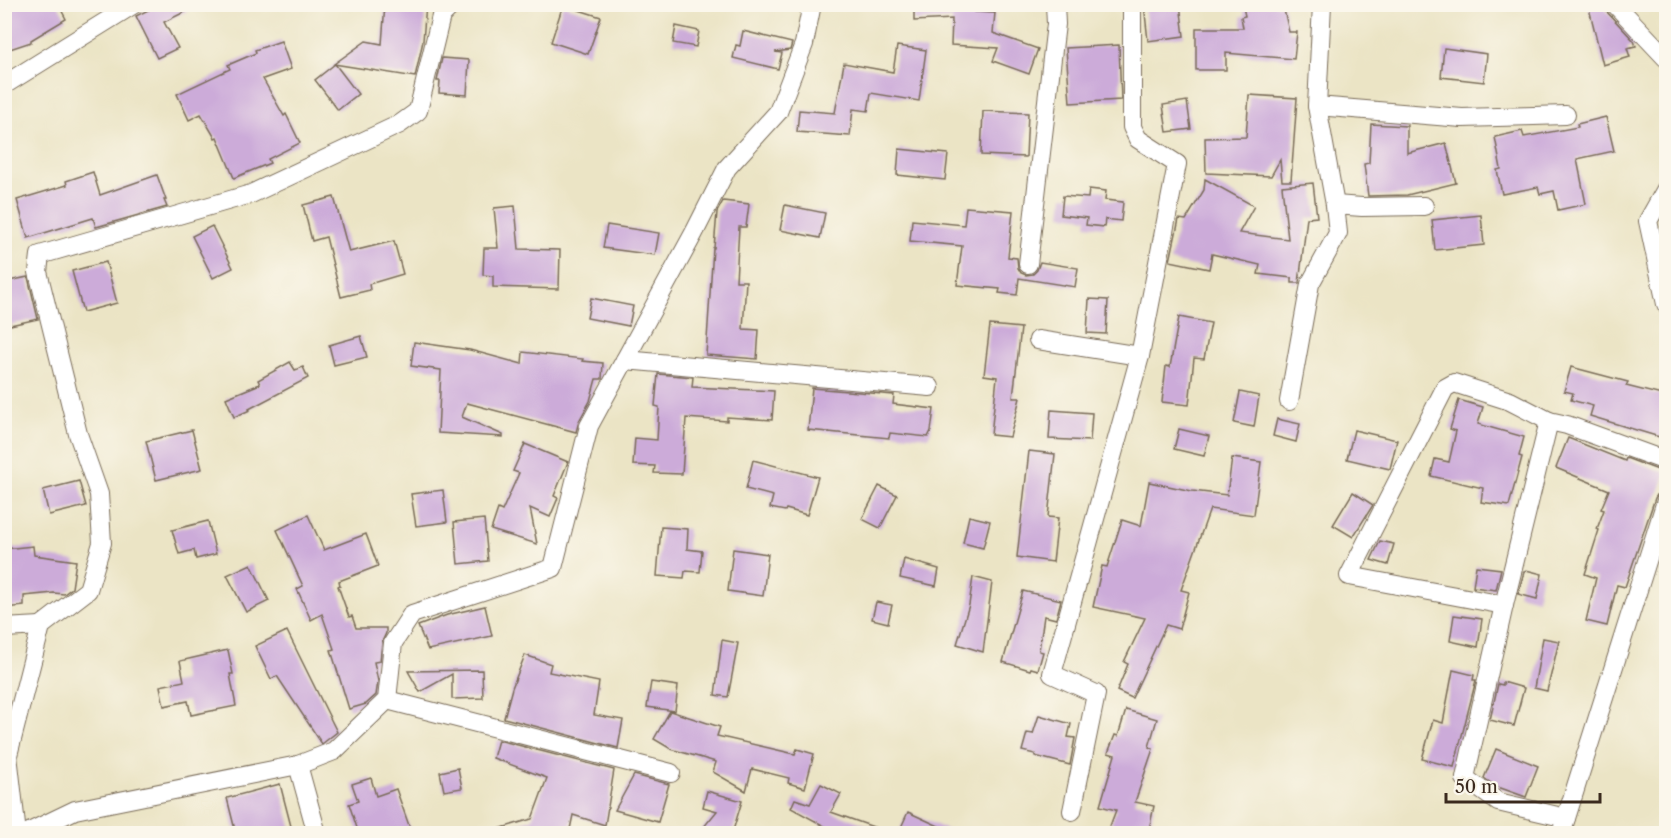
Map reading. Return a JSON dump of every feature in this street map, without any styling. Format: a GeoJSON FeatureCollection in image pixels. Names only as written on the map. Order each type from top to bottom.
{"type":"FeatureCollection","features":[{"type":"Feature","properties":{"kind":"street"},"geometry":{"type":"LineString","coordinates":[[4,85],[134,4]]}},
{"type":"Feature","properties":{"kind":"street"},"geometry":{"type":"LineString","coordinates":[[4,628],[41,626],[88,590],[102,543],[99,494],[78,434],[38,272],[40,255],[251,194],[400,124],[418,111],[441,16],[453,4]]}},
{"type":"Feature","properties":{"kind":"street"},"geometry":{"type":"LineString","coordinates":[[24,834],[75,810],[297,765],[334,751],[387,700],[393,643],[412,614],[553,568],[589,426],[727,168],[778,112],[804,44],[812,4]]}},
{"type":"Feature","properties":{"kind":"street"},"geometry":{"type":"LineString","coordinates":[[1029,264],[1056,24],[1055,4]]}},
{"type":"Feature","properties":{"kind":"street"},"geometry":{"type":"LineString","coordinates":[[1072,811],[1096,694],[1052,674],[1140,356],[1177,164],[1138,139],[1132,127],[1132,4]]}},
{"type":"Feature","properties":{"kind":"street"},"geometry":{"type":"LineString","coordinates":[[1289,401],[1310,284],[1338,233],[1317,106],[1322,4]]}},
{"type":"Feature","properties":{"kind":"street"},"geometry":{"type":"LineString","coordinates":[[1615,4],[1666,58]]}},
{"type":"Feature","properties":{"kind":"street"},"geometry":{"type":"LineString","coordinates":[[1317,106],[1462,118],[1566,115]]}},
{"type":"Feature","properties":{"kind":"street"},"geometry":{"type":"LineString","coordinates":[[1666,189],[1648,221],[1666,304]]}},
{"type":"Feature","properties":{"kind":"street"},"geometry":{"type":"LineString","coordinates":[[1335,206],[1424,206]]}},
{"type":"Feature","properties":{"kind":"street"},"geometry":{"type":"LineString","coordinates":[[1038,340],[1140,356]]}},
{"type":"Feature","properties":{"kind":"street"},"geometry":{"type":"LineString","coordinates":[[625,360],[930,387]]}},
{"type":"Feature","properties":{"kind":"street"},"geometry":{"type":"LineString","coordinates":[[1504,605],[1349,576],[1445,388],[1454,383],[1510,401],[1549,421],[1567,424],[1666,461]]}},
{"type":"Feature","properties":{"kind":"street"},"geometry":{"type":"LineString","coordinates":[[1549,421],[1465,778],[1498,802],[1563,826],[1666,501]]}},
{"type":"Feature","properties":{"kind":"street"},"geometry":{"type":"LineString","coordinates":[[17,834],[8,755],[41,626]]}},
{"type":"Feature","properties":{"kind":"street"},"geometry":{"type":"LineString","coordinates":[[387,700],[671,773]]}},
{"type":"Feature","properties":{"kind":"street"},"geometry":{"type":"LineString","coordinates":[[297,765],[316,834]]}},
{"type":"Feature","properties":{"kind":"building"},"geometry":{"type":"Polygon","coordinates":[[[24,4],[58,4],[66,19],[31,42],[4,51],[4,11],[24,4]]]}},
{"type":"Feature","properties":{"kind":"building"},"geometry":{"type":"Polygon","coordinates":[[[160,4],[201,4],[164,22],[178,48],[157,58],[136,16],[160,4]]]}},
{"type":"Feature","properties":{"kind":"building"},"geometry":{"type":"Polygon","coordinates":[[[385,4],[426,4],[423,41],[415,77],[334,64],[366,41],[382,44],[385,4]]]}},
{"type":"Feature","properties":{"kind":"building"},"geometry":{"type":"Polygon","coordinates":[[[914,4],[975,4],[975,12],[995,13],[993,33],[1038,49],[1029,74],[993,61],[998,48],[951,45],[952,19],[914,21],[914,4]]]}},
{"type":"Feature","properties":{"kind":"building"},"geometry":{"type":"Polygon","coordinates":[[[1144,4],[1180,4],[1184,36],[1148,41],[1144,4]]]}},
{"type":"Feature","properties":{"kind":"building"},"geometry":{"type":"Polygon","coordinates":[[[1588,4],[1604,4],[1607,12],[1634,41],[1636,46],[1627,48],[1630,57],[1603,65],[1588,4]]]}},
{"type":"Feature","properties":{"kind":"building"},"geometry":{"type":"Polygon","coordinates":[[[563,5],[601,17],[588,54],[551,42],[563,5]]]}},
{"type":"Feature","properties":{"kind":"building"},"geometry":{"type":"Polygon","coordinates":[[[1244,5],[1283,5],[1289,32],[1297,32],[1294,59],[1226,53],[1226,70],[1196,70],[1196,28],[1243,28],[1241,17],[1245,16],[1244,5]]]}},
{"type":"Feature","properties":{"kind":"building"},"geometry":{"type":"Polygon","coordinates":[[[676,26],[699,31],[696,47],[673,43],[676,26]]]}},
{"type":"Feature","properties":{"kind":"building"},"geometry":{"type":"Polygon","coordinates":[[[743,31],[792,43],[790,50],[775,52],[782,53],[778,69],[733,58],[736,45],[740,46],[743,31]]]}},
{"type":"Feature","properties":{"kind":"building"},"geometry":{"type":"Polygon","coordinates":[[[281,41],[291,69],[263,79],[284,116],[286,114],[300,143],[268,159],[270,163],[234,178],[217,137],[215,138],[201,114],[189,120],[177,94],[230,69],[228,65],[256,53],[255,50],[281,41]]]}},
{"type":"Feature","properties":{"kind":"building"},"geometry":{"type":"Polygon","coordinates":[[[1119,45],[1121,100],[1070,103],[1066,48],[1119,45]]]}},
{"type":"Feature","properties":{"kind":"building"},"geometry":{"type":"Polygon","coordinates":[[[897,46],[926,50],[919,101],[871,93],[868,111],[853,109],[850,136],[797,132],[799,110],[835,113],[844,63],[893,72],[897,46]]]}},
{"type":"Feature","properties":{"kind":"building"},"geometry":{"type":"Polygon","coordinates":[[[1444,48],[1487,54],[1484,82],[1441,77],[1444,48]]]}},
{"type":"Feature","properties":{"kind":"building"},"geometry":{"type":"Polygon","coordinates":[[[442,58],[469,60],[467,95],[439,93],[440,81],[437,81],[442,58]]]}},
{"type":"Feature","properties":{"kind":"building"},"geometry":{"type":"Polygon","coordinates":[[[335,64],[358,94],[338,110],[315,80],[335,64]]]}},
{"type":"Feature","properties":{"kind":"building"},"geometry":{"type":"Polygon","coordinates":[[[1249,95],[1297,98],[1291,181],[1282,181],[1280,160],[1271,176],[1206,173],[1205,138],[1246,137],[1249,95]]]}},
{"type":"Feature","properties":{"kind":"building"},"geometry":{"type":"Polygon","coordinates":[[[1187,101],[1191,129],[1167,132],[1163,105],[1187,101]]]}},
{"type":"Feature","properties":{"kind":"building"},"geometry":{"type":"Polygon","coordinates":[[[983,111],[1028,113],[1026,157],[981,155],[983,111]]]}},
{"type":"Feature","properties":{"kind":"building"},"geometry":{"type":"Polygon","coordinates":[[[1606,117],[1614,151],[1577,159],[1586,204],[1558,210],[1554,191],[1540,194],[1538,187],[1502,194],[1497,170],[1501,169],[1495,137],[1522,131],[1524,137],[1578,127],[1577,124],[1606,117]]]}},
{"type":"Feature","properties":{"kind":"building"},"geometry":{"type":"Polygon","coordinates":[[[1371,124],[1407,126],[1407,153],[1446,143],[1456,183],[1407,195],[1368,196],[1364,164],[1369,163],[1371,124]]]}},
{"type":"Feature","properties":{"kind":"building"},"geometry":{"type":"Polygon","coordinates":[[[899,149],[948,154],[945,180],[897,175],[899,149]]]}},
{"type":"Feature","properties":{"kind":"building"},"geometry":{"type":"Polygon","coordinates":[[[93,172],[100,195],[157,175],[167,207],[96,227],[93,218],[28,238],[17,200],[67,185],[66,181],[93,172]]]}},
{"type":"Feature","properties":{"kind":"building"},"geometry":{"type":"Polygon","coordinates":[[[1205,179],[1254,206],[1239,233],[1288,239],[1282,186],[1313,183],[1317,217],[1307,218],[1299,283],[1292,283],[1292,278],[1258,274],[1260,265],[1212,254],[1209,269],[1170,261],[1179,219],[1186,220],[1204,190],[1205,179]]]}},
{"type":"Feature","properties":{"kind":"building"},"geometry":{"type":"Polygon","coordinates":[[[1089,189],[1106,191],[1105,200],[1123,202],[1121,221],[1105,219],[1104,227],[1086,225],[1087,218],[1061,215],[1063,196],[1088,198],[1089,189]]]}},
{"type":"Feature","properties":{"kind":"building"},"geometry":{"type":"Polygon","coordinates":[[[334,197],[349,252],[394,241],[403,274],[369,284],[370,290],[341,297],[326,237],[312,241],[303,205],[334,197]]]}},
{"type":"Feature","properties":{"kind":"building"},"geometry":{"type":"Polygon","coordinates":[[[723,201],[749,204],[746,227],[739,227],[736,281],[746,281],[743,329],[759,330],[757,359],[706,355],[713,248],[717,212],[723,201]]]}},
{"type":"Feature","properties":{"kind":"building"},"geometry":{"type":"Polygon","coordinates":[[[785,205],[825,213],[820,238],[780,230],[785,205]]]}},
{"type":"Feature","properties":{"kind":"building"},"geometry":{"type":"Polygon","coordinates":[[[515,206],[519,249],[560,250],[559,289],[493,287],[493,276],[483,275],[484,248],[498,248],[494,208],[515,206]]]}},
{"type":"Feature","properties":{"kind":"building"},"geometry":{"type":"Polygon","coordinates":[[[966,207],[1013,211],[1008,257],[1017,258],[1021,273],[1033,274],[1040,262],[1078,268],[1075,287],[1019,278],[1017,295],[999,293],[1000,289],[957,285],[962,246],[910,241],[912,220],[964,225],[966,207]]]}},
{"type":"Feature","properties":{"kind":"building"},"geometry":{"type":"Polygon","coordinates":[[[1481,215],[1484,245],[1435,250],[1432,220],[1481,215]]]}},
{"type":"Feature","properties":{"kind":"building"},"geometry":{"type":"Polygon","coordinates":[[[607,225],[659,233],[655,255],[603,248],[607,225]]]}},
{"type":"Feature","properties":{"kind":"building"},"geometry":{"type":"Polygon","coordinates":[[[212,226],[233,268],[213,278],[192,236],[212,226]]]}},
{"type":"Feature","properties":{"kind":"building"},"geometry":{"type":"Polygon","coordinates":[[[106,262],[117,303],[83,312],[72,271],[106,262]]]}},
{"type":"Feature","properties":{"kind":"building"},"geometry":{"type":"Polygon","coordinates":[[[28,277],[38,319],[10,325],[4,282],[28,277]]]}},
{"type":"Feature","properties":{"kind":"building"},"geometry":{"type":"Polygon","coordinates":[[[591,298],[633,306],[629,326],[587,318],[591,298]]]}},
{"type":"Feature","properties":{"kind":"building"},"geometry":{"type":"Polygon","coordinates":[[[1089,299],[1108,300],[1106,334],[1087,333],[1089,299]]]}},
{"type":"Feature","properties":{"kind":"building"},"geometry":{"type":"Polygon","coordinates":[[[1179,317],[1211,323],[1204,359],[1194,358],[1189,405],[1162,402],[1166,366],[1170,367],[1179,317]]]}},
{"type":"Feature","properties":{"kind":"building"},"geometry":{"type":"Polygon","coordinates":[[[990,325],[1021,328],[1013,398],[1020,398],[1010,437],[991,435],[997,377],[984,375],[990,325]]]}},
{"type":"Feature","properties":{"kind":"building"},"geometry":{"type":"Polygon","coordinates":[[[361,336],[367,357],[334,365],[329,345],[361,336]]]}},
{"type":"Feature","properties":{"kind":"building"},"geometry":{"type":"Polygon","coordinates":[[[414,342],[470,350],[522,364],[523,352],[583,359],[582,361],[603,363],[602,379],[596,379],[590,401],[576,432],[467,403],[462,417],[503,437],[438,433],[441,370],[411,366],[414,342]]]}},
{"type":"Feature","properties":{"kind":"building"},"geometry":{"type":"Polygon","coordinates":[[[290,362],[295,370],[303,367],[308,378],[234,417],[226,398],[260,384],[258,380],[290,362]]]}},
{"type":"Feature","properties":{"kind":"building"},"geometry":{"type":"Polygon","coordinates":[[[1571,367],[1628,382],[1626,386],[1666,396],[1666,439],[1590,416],[1593,406],[1571,400],[1573,393],[1564,391],[1571,367]]]}},
{"type":"Feature","properties":{"kind":"building"},"geometry":{"type":"Polygon","coordinates":[[[658,374],[693,377],[692,387],[774,391],[772,420],[727,417],[727,421],[686,418],[682,474],[654,473],[655,466],[633,465],[635,438],[657,440],[659,407],[655,406],[658,374]]]}},
{"type":"Feature","properties":{"kind":"building"},"geometry":{"type":"Polygon","coordinates":[[[812,388],[894,395],[893,404],[934,409],[931,431],[928,437],[890,433],[889,438],[808,430],[812,388]]]}},
{"type":"Feature","properties":{"kind":"building"},"geometry":{"type":"Polygon","coordinates":[[[1240,392],[1259,396],[1254,427],[1234,423],[1240,392]]]}},
{"type":"Feature","properties":{"kind":"building"},"geometry":{"type":"Polygon","coordinates":[[[1459,400],[1483,407],[1478,424],[1524,437],[1519,456],[1522,457],[1509,506],[1481,502],[1483,488],[1431,476],[1435,459],[1449,462],[1456,431],[1450,429],[1459,400]]]}},
{"type":"Feature","properties":{"kind":"building"},"geometry":{"type":"Polygon","coordinates":[[[1051,410],[1092,413],[1090,441],[1049,439],[1051,410]]]}},
{"type":"Feature","properties":{"kind":"building"},"geometry":{"type":"Polygon","coordinates":[[[1277,419],[1300,424],[1296,442],[1273,436],[1277,419]]]}},
{"type":"Feature","properties":{"kind":"building"},"geometry":{"type":"Polygon","coordinates":[[[1179,429],[1209,436],[1204,456],[1174,449],[1179,429]]]}},
{"type":"Feature","properties":{"kind":"building"},"geometry":{"type":"Polygon","coordinates":[[[192,430],[202,469],[156,480],[146,441],[192,430]]]}},
{"type":"Feature","properties":{"kind":"building"},"geometry":{"type":"Polygon","coordinates":[[[1354,430],[1397,440],[1390,469],[1347,459],[1354,430]]]}},
{"type":"Feature","properties":{"kind":"building"},"geometry":{"type":"Polygon","coordinates":[[[1568,438],[1625,461],[1626,458],[1666,473],[1655,498],[1625,587],[1617,585],[1607,626],[1586,621],[1596,578],[1585,574],[1604,510],[1601,509],[1609,490],[1556,468],[1568,438]]]}},
{"type":"Feature","properties":{"kind":"building"},"geometry":{"type":"Polygon","coordinates":[[[525,444],[568,462],[554,496],[558,498],[550,517],[530,508],[537,544],[491,530],[498,509],[502,511],[519,473],[513,471],[525,444]]]}},
{"type":"Feature","properties":{"kind":"building"},"geometry":{"type":"Polygon","coordinates":[[[1029,451],[1055,454],[1048,517],[1058,518],[1053,562],[1017,557],[1029,451]]]}},
{"type":"Feature","properties":{"kind":"building"},"geometry":{"type":"Polygon","coordinates":[[[1232,458],[1261,462],[1254,515],[1210,509],[1181,590],[1189,592],[1179,629],[1166,625],[1132,698],[1117,691],[1128,664],[1124,662],[1145,618],[1093,607],[1102,566],[1107,567],[1122,520],[1141,526],[1149,482],[1192,491],[1227,495],[1232,458]]]}},
{"type":"Feature","properties":{"kind":"building"},"geometry":{"type":"Polygon","coordinates":[[[753,460],[818,477],[807,515],[786,509],[785,511],[770,508],[773,496],[746,489],[753,460]]]}},
{"type":"Feature","properties":{"kind":"building"},"geometry":{"type":"Polygon","coordinates":[[[79,481],[86,506],[49,515],[43,490],[79,481]]]}},
{"type":"Feature","properties":{"kind":"building"},"geometry":{"type":"Polygon","coordinates":[[[879,486],[897,495],[880,528],[862,519],[879,486]]]}},
{"type":"Feature","properties":{"kind":"building"},"geometry":{"type":"Polygon","coordinates":[[[443,490],[447,522],[416,526],[411,494],[443,490]]]}},
{"type":"Feature","properties":{"kind":"building"},"geometry":{"type":"Polygon","coordinates":[[[1353,492],[1373,505],[1353,537],[1333,525],[1353,492]]]}},
{"type":"Feature","properties":{"kind":"building"},"geometry":{"type":"Polygon","coordinates":[[[308,515],[324,550],[366,534],[378,566],[339,581],[338,586],[349,617],[352,616],[356,628],[386,628],[380,661],[374,662],[378,681],[376,695],[366,704],[349,709],[331,650],[334,649],[322,614],[311,620],[297,589],[303,586],[277,530],[308,515]]]}},
{"type":"Feature","properties":{"kind":"building"},"geometry":{"type":"Polygon","coordinates":[[[969,516],[990,521],[983,548],[963,543],[969,516]]]}},
{"type":"Feature","properties":{"kind":"building"},"geometry":{"type":"Polygon","coordinates":[[[484,519],[488,561],[458,564],[454,522],[484,519]]]}},
{"type":"Feature","properties":{"kind":"building"},"geometry":{"type":"Polygon","coordinates":[[[208,521],[216,554],[196,559],[194,550],[179,554],[172,530],[208,521]]]}},
{"type":"Feature","properties":{"kind":"building"},"geometry":{"type":"Polygon","coordinates":[[[661,527],[688,529],[687,549],[702,551],[700,572],[685,571],[684,578],[657,576],[661,527]]]}},
{"type":"Feature","properties":{"kind":"building"},"geometry":{"type":"Polygon","coordinates":[[[1380,541],[1394,544],[1388,565],[1371,560],[1380,541]]]}},
{"type":"Feature","properties":{"kind":"building"},"geometry":{"type":"Polygon","coordinates":[[[33,546],[34,555],[76,561],[72,588],[64,594],[24,596],[24,606],[4,608],[4,549],[33,546]]]}},
{"type":"Feature","properties":{"kind":"building"},"geometry":{"type":"Polygon","coordinates":[[[733,549],[768,554],[763,596],[728,591],[733,549]]]}},
{"type":"Feature","properties":{"kind":"building"},"geometry":{"type":"Polygon","coordinates":[[[904,559],[939,569],[936,586],[900,578],[904,559]]]}},
{"type":"Feature","properties":{"kind":"building"},"geometry":{"type":"Polygon","coordinates":[[[251,564],[269,601],[246,612],[227,575],[251,564]]]}},
{"type":"Feature","properties":{"kind":"building"},"geometry":{"type":"Polygon","coordinates":[[[1476,566],[1501,569],[1496,590],[1473,587],[1476,566]]]}},
{"type":"Feature","properties":{"kind":"building"},"geometry":{"type":"Polygon","coordinates":[[[1526,570],[1542,574],[1537,599],[1518,594],[1526,570]]]}},
{"type":"Feature","properties":{"kind":"building"},"geometry":{"type":"Polygon","coordinates":[[[973,577],[992,582],[983,652],[957,644],[969,605],[973,577]]]}},
{"type":"Feature","properties":{"kind":"building"},"geometry":{"type":"Polygon","coordinates":[[[1023,591],[1061,600],[1056,619],[1044,616],[1039,651],[1043,652],[1038,670],[1003,662],[1023,591]]]}},
{"type":"Feature","properties":{"kind":"building"},"geometry":{"type":"Polygon","coordinates":[[[876,602],[892,605],[888,623],[872,619],[876,602]]]}},
{"type":"Feature","properties":{"kind":"building"},"geometry":{"type":"Polygon","coordinates":[[[485,606],[492,636],[428,650],[418,626],[447,615],[485,606]]]}},
{"type":"Feature","properties":{"kind":"building"},"geometry":{"type":"Polygon","coordinates":[[[1454,615],[1482,619],[1478,647],[1450,641],[1454,615]]]}},
{"type":"Feature","properties":{"kind":"building"},"geometry":{"type":"Polygon","coordinates":[[[287,631],[337,732],[322,744],[277,676],[271,679],[255,646],[287,631]]]}},
{"type":"Feature","properties":{"kind":"building"},"geometry":{"type":"Polygon","coordinates":[[[1543,638],[1559,641],[1547,691],[1534,688],[1543,638]]]}},
{"type":"Feature","properties":{"kind":"building"},"geometry":{"type":"Polygon","coordinates":[[[722,640],[738,643],[728,697],[715,695],[722,640]]]}},
{"type":"Feature","properties":{"kind":"building"},"geometry":{"type":"Polygon","coordinates":[[[228,650],[236,706],[191,715],[188,701],[164,706],[160,686],[184,681],[180,661],[228,650]]]}},
{"type":"Feature","properties":{"kind":"building"},"geometry":{"type":"Polygon","coordinates":[[[525,655],[551,664],[549,672],[599,682],[594,715],[623,720],[618,748],[504,718],[512,688],[525,655]]]}},
{"type":"Feature","properties":{"kind":"building"},"geometry":{"type":"Polygon","coordinates":[[[482,670],[483,698],[452,699],[452,674],[420,692],[408,671],[482,670]]]}},
{"type":"Feature","properties":{"kind":"building"},"geometry":{"type":"Polygon","coordinates":[[[1453,670],[1474,675],[1473,680],[1476,680],[1454,767],[1422,759],[1433,720],[1443,723],[1453,670]]]}},
{"type":"Feature","properties":{"kind":"building"},"geometry":{"type":"Polygon","coordinates":[[[651,682],[678,686],[675,711],[647,707],[651,682]]]}},
{"type":"Feature","properties":{"kind":"building"},"geometry":{"type":"Polygon","coordinates":[[[1503,682],[1524,688],[1514,726],[1490,720],[1498,684],[1503,685],[1503,682]]]}},
{"type":"Feature","properties":{"kind":"building"},"geometry":{"type":"Polygon","coordinates":[[[1126,710],[1157,719],[1149,747],[1153,749],[1135,802],[1154,806],[1148,834],[1107,834],[1116,810],[1100,806],[1115,755],[1108,753],[1115,735],[1118,736],[1126,710]]]}},
{"type":"Feature","properties":{"kind":"building"},"geometry":{"type":"Polygon","coordinates":[[[670,711],[720,727],[717,736],[795,754],[797,749],[814,754],[805,788],[788,783],[789,778],[752,769],[746,791],[713,772],[716,762],[671,749],[654,739],[670,711]]]}},
{"type":"Feature","properties":{"kind":"building"},"geometry":{"type":"Polygon","coordinates":[[[1039,715],[1071,724],[1068,737],[1075,738],[1070,765],[1022,751],[1027,733],[1033,734],[1039,715]]]}},
{"type":"Feature","properties":{"kind":"building"},"geometry":{"type":"Polygon","coordinates":[[[498,740],[614,770],[605,825],[573,815],[569,834],[498,834],[498,829],[532,819],[547,778],[493,758],[498,740]]]}},
{"type":"Feature","properties":{"kind":"building"},"geometry":{"type":"Polygon","coordinates":[[[1496,749],[1538,766],[1526,797],[1495,786],[1484,778],[1496,749]]]}},
{"type":"Feature","properties":{"kind":"building"},"geometry":{"type":"Polygon","coordinates":[[[458,768],[462,788],[444,791],[440,772],[458,768]]]}},
{"type":"Feature","properties":{"kind":"building"},"geometry":{"type":"Polygon","coordinates":[[[634,775],[669,784],[658,822],[615,810],[634,775]]]}},
{"type":"Feature","properties":{"kind":"building"},"geometry":{"type":"Polygon","coordinates":[[[371,778],[376,796],[396,789],[412,834],[359,834],[349,804],[358,801],[352,784],[371,778]]]}},
{"type":"Feature","properties":{"kind":"building"},"geometry":{"type":"Polygon","coordinates":[[[280,784],[293,834],[236,834],[227,798],[280,784]]]}},
{"type":"Feature","properties":{"kind":"building"},"geometry":{"type":"Polygon","coordinates":[[[821,784],[841,794],[831,812],[885,831],[885,834],[839,834],[791,808],[795,799],[810,804],[821,784]]]}},
{"type":"Feature","properties":{"kind":"building"},"geometry":{"type":"Polygon","coordinates":[[[707,791],[742,801],[732,834],[698,834],[717,811],[703,807],[707,791]]]}},
{"type":"Feature","properties":{"kind":"building"},"geometry":{"type":"Polygon","coordinates":[[[908,812],[956,834],[898,834],[908,812]]]}}]}
